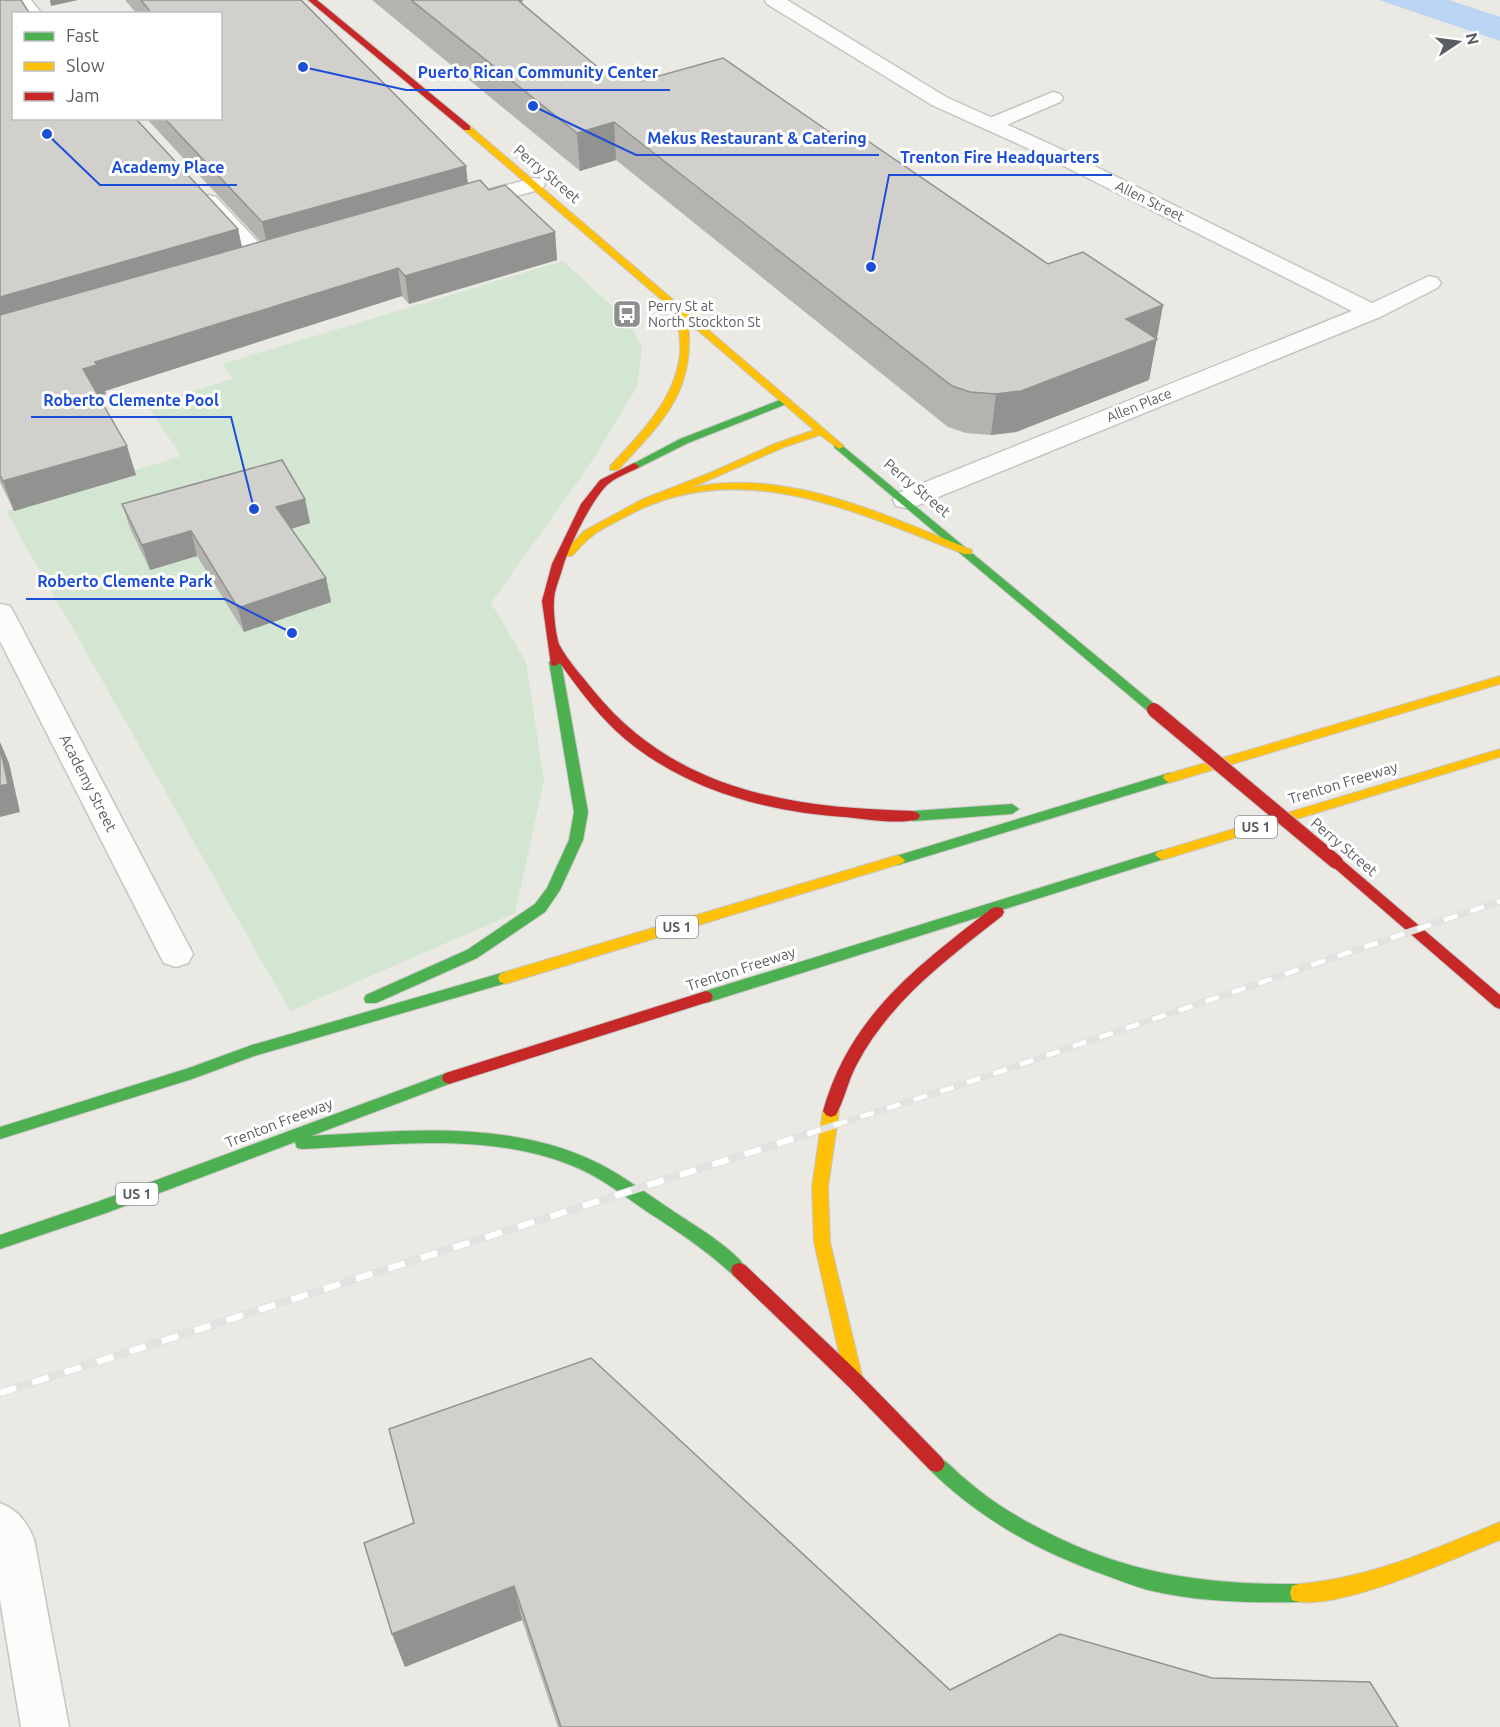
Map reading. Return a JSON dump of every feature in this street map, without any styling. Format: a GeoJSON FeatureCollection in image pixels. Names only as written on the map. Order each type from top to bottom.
{"type":"FeatureCollection","features":[{"type":"Feature","properties":{"kind":"main road","name":"Perry Street"},"geometry":{"type":"LineString","coordinates":[[312,0],[534,184],[785,401],[968,552],[1500,1003]]}},
{"type":"Feature","properties":{"kind":"main road"},"geometry":{"type":"LineString","coordinates":[[252,1051],[472,954],[540,908],[553,890],[576,840],[582,812],[552,645],[548,601],[558,564],[587,504],[644,435],[676,388],[686,357],[682,313]]}},
{"type":"Feature","properties":{"kind":"main road"},"geometry":{"type":"LineString","coordinates":[[604,482],[684,441],[785,401]]}},
{"type":"Feature","properties":{"kind":"main road"},"geometry":{"type":"LineString","coordinates":[[558,564],[588,533],[648,501],[778,446],[821,431]]}},
{"type":"Feature","properties":{"kind":"main road"},"geometry":{"type":"LineString","coordinates":[[648,501],[724,486],[795,492],[827,500],[968,552]]}},
{"type":"Feature","properties":{"kind":"main road"},"geometry":{"type":"LineString","coordinates":[[552,645],[598,703],[632,738],[676,767],[719,787],[752,798],[799,808],[852,815],[915,818],[967,815],[1101,798]]}},
{"type":"Feature","properties":{"kind":"main road","name":"US 1"},"geometry":{"type":"LineString","coordinates":[[0,1133],[192,1073],[252,1051],[566,961],[1101,798],[1500,680]]}},
{"type":"Feature","properties":{"kind":"main road","name":"Trenton Freeway"},"geometry":{"type":"LineString","coordinates":[[0,1242],[100,1208],[424,1086],[1012,900],[1500,753]]}},
{"type":"Feature","properties":{"kind":"main road"},"geometry":{"type":"LineString","coordinates":[[854,1380],[822,1242],[820,1187],[835,1096],[842,1076],[868,1032],[906,986],[1012,900]]}},
{"type":"Feature","properties":{"kind":"main road"},"geometry":{"type":"LineString","coordinates":[[273,1144],[422,1137],[511,1142],[572,1158],[609,1178],[723,1254],[854,1380],[960,1489],[1009,1522],[1079,1558],[1153,1582],[1245,1594],[1319,1592],[1389,1575],[1500,1531]]}},
{"type":"Feature","properties":{"kind":"street"},"geometry":{"type":"LineString","coordinates":[[21,0],[31,12]]}},
{"type":"Feature","properties":{"kind":"street","name":"Allen Street"},"geometry":{"type":"LineString","coordinates":[[774,0],[939,101],[992,124],[1372,312]]}},
{"type":"Feature","properties":{"kind":"street"},"geometry":{"type":"LineString","coordinates":[[992,124],[1053,98]]}},
{"type":"Feature","properties":{"kind":"street"},"geometry":{"type":"LineString","coordinates":[[450,207],[534,184]]}},
{"type":"Feature","properties":{"kind":"street"},"geometry":{"type":"LineString","coordinates":[[194,187],[262,260]]}},
{"type":"Feature","properties":{"kind":"street"},"geometry":{"type":"LineString","coordinates":[[240,267],[285,254]]}},
{"type":"Feature","properties":{"kind":"street","name":"Allen Place"},"geometry":{"type":"LineString","coordinates":[[906,500],[1372,312],[1429,283]]}},
{"type":"Feature","properties":{"kind":"street","name":"Academy Street"},"geometry":{"type":"LineString","coordinates":[[0,613],[176,954]]}},
{"type":"Feature","properties":{"kind":"street"},"geometry":{"type":"LineString","coordinates":[[0,1525],[12,1539],[45,1727]]}},
{"type":"Feature","properties":{"kind":"green space"},"geometry":{"type":"Polygon","coordinates":[[[563,261],[629,322],[642,348],[637,387],[592,461],[491,603],[526,662],[544,781],[515,913],[290,1011],[6,511],[181,456],[147,405],[233,379],[222,364],[563,261]]]}},
{"type":"Feature","properties":{"kind":"water"},"geometry":{"type":"Polygon","coordinates":[[[1379,0],[1449,0],[1500,17],[1500,41],[1379,0]]]}},
{"type":"Feature","properties":{"kind":"building"},"geometry":{"type":"Polygon","coordinates":[[[0,0],[21,0],[29,12],[12,12],[12,120],[137,120],[238,229],[0,297],[0,0]]]}},
{"type":"Feature","properties":{"kind":"building"},"geometry":{"type":"Polygon","coordinates":[[[141,0],[301,0],[466,166],[262,222],[166,120],[222,120],[222,12],[150,12],[141,0]]]}},
{"type":"Feature","properties":{"kind":"building"},"geometry":{"type":"Polygon","coordinates":[[[411,0],[523,0],[519,1],[613,80],[632,75],[641,81],[723,58],[844,142],[862,137],[1048,264],[1083,252],[1163,305],[1126,319],[1157,339],[1021,391],[996,394],[970,392],[952,386],[614,122],[577,133],[411,0]]]}},
{"type":"Feature","properties":{"kind":"building"},"geometry":{"type":"Polygon","coordinates":[[[480,180],[489,190],[505,185],[555,232],[405,276],[398,268],[95,362],[97,365],[83,369],[127,446],[3,481],[0,475],[0,315],[480,180]]]}},
{"type":"Feature","properties":{"kind":"building"},"geometry":{"type":"Polygon","coordinates":[[[282,460],[305,499],[276,507],[326,578],[238,608],[191,531],[142,545],[122,504],[282,460]]]}},
{"type":"Feature","properties":{"kind":"building"},"geometry":{"type":"Polygon","coordinates":[[[0,747],[8,784],[0,786],[0,747]]]}},
{"type":"Feature","properties":{"kind":"building"},"geometry":{"type":"Polygon","coordinates":[[[591,1358],[950,1690],[1060,1634],[1212,1678],[1370,1682],[1398,1727],[561,1727],[514,1586],[392,1634],[364,1543],[414,1523],[389,1429],[591,1358]]]}},
{"type":"Feature","properties":{"kind":"railway"},"geometry":{"type":"LineString","coordinates":[[807,1134],[957,1086],[1500,901]]}},
{"type":"Feature","properties":{"kind":"railway"},"geometry":{"type":"LineString","coordinates":[[0,1393],[811,1133]]}},
{"type":"Feature","properties":{"kind":"traffic: fast"},"geometry":{"type":"LineString","coordinates":[[634,466],[684,441],[785,401]]}},
{"type":"Feature","properties":{"kind":"traffic: fast"},"geometry":{"type":"LineString","coordinates":[[839,446],[1154,710]]}},
{"type":"Feature","properties":{"kind":"traffic: fast"},"geometry":{"type":"LineString","coordinates":[[371,999],[472,954],[540,908],[553,890],[576,840],[581,812],[555,662]]}},
{"type":"Feature","properties":{"kind":"traffic: fast"},"geometry":{"type":"LineString","coordinates":[[898,860],[1169,778]]}},
{"type":"Feature","properties":{"kind":"traffic: fast"},"geometry":{"type":"LineString","coordinates":[[913,816],[1012,809]]}},
{"type":"Feature","properties":{"kind":"traffic: fast"},"geometry":{"type":"LineString","coordinates":[[706,997],[1162,855]]}},
{"type":"Feature","properties":{"kind":"traffic: fast"},"geometry":{"type":"LineString","coordinates":[[0,1133],[192,1073],[252,1051],[505,978]]}},
{"type":"Feature","properties":{"kind":"traffic: fast"},"geometry":{"type":"LineString","coordinates":[[0,1242],[100,1208],[449,1078]]}},
{"type":"Feature","properties":{"kind":"traffic: fast"},"geometry":{"type":"LineString","coordinates":[[302,1143],[439,1138],[510,1142],[543,1149],[573,1159],[616,1181],[699,1237],[739,1270]]}},
{"type":"Feature","properties":{"kind":"traffic: fast"},"geometry":{"type":"LineString","coordinates":[[936,1464],[955,1483],[998,1515],[1045,1541],[1094,1562],[1145,1580],[1190,1588],[1226,1592],[1299,1593]]}},
{"type":"Feature","properties":{"kind":"traffic: slow"},"geometry":{"type":"LineString","coordinates":[[467,128],[839,446]]}},
{"type":"Feature","properties":{"kind":"traffic: slow"},"geometry":{"type":"LineString","coordinates":[[614,468],[659,416],[676,387],[685,355],[682,313]]}},
{"type":"Feature","properties":{"kind":"traffic: slow"},"geometry":{"type":"LineString","coordinates":[[568,554],[588,533],[647,501],[716,474],[778,446],[821,431]]}},
{"type":"Feature","properties":{"kind":"traffic: slow"},"geometry":{"type":"LineString","coordinates":[[647,501],[723,486],[755,486],[787,490],[848,506],[968,552]]}},
{"type":"Feature","properties":{"kind":"traffic: slow"},"geometry":{"type":"LineString","coordinates":[[1169,778],[1500,680]]}},
{"type":"Feature","properties":{"kind":"traffic: slow"},"geometry":{"type":"LineString","coordinates":[[1162,855],[1500,753]]}},
{"type":"Feature","properties":{"kind":"traffic: slow"},"geometry":{"type":"LineString","coordinates":[[505,978],[898,860]]}},
{"type":"Feature","properties":{"kind":"traffic: slow"},"geometry":{"type":"LineString","coordinates":[[831,1111],[820,1187],[822,1242],[854,1380]]}},
{"type":"Feature","properties":{"kind":"traffic: slow"},"geometry":{"type":"LineString","coordinates":[[1299,1593],[1351,1586],[1402,1571],[1500,1531]]}},
{"type":"Feature","properties":{"kind":"traffic: jam"},"geometry":{"type":"LineString","coordinates":[[312,0],[467,128]]}},
{"type":"Feature","properties":{"kind":"traffic: jam"},"geometry":{"type":"LineString","coordinates":[[555,662],[548,601],[558,564],[587,504],[604,482],[634,466]]}},
{"type":"Feature","properties":{"kind":"traffic: jam"},"geometry":{"type":"LineString","coordinates":[[555,648],[595,700],[622,729],[653,753],[686,773],[722,788],[797,807],[836,812],[913,816]]}},
{"type":"Feature","properties":{"kind":"traffic: jam"},"geometry":{"type":"LineString","coordinates":[[1154,710],[1336,862]]}},
{"type":"Feature","properties":{"kind":"traffic: jam"},"geometry":{"type":"LineString","coordinates":[[1336,862],[1500,1003]]}},
{"type":"Feature","properties":{"kind":"traffic: jam"},"geometry":{"type":"LineString","coordinates":[[831,1111],[835,1095],[851,1061],[872,1027],[895,997],[918,975],[997,912]]}},
{"type":"Feature","properties":{"kind":"traffic: jam"},"geometry":{"type":"LineString","coordinates":[[449,1078],[706,997]]}},
{"type":"Feature","properties":{"kind":"traffic: jam"},"geometry":{"type":"LineString","coordinates":[[739,1270],[854,1380],[936,1464]]}},
{"type":"Feature","properties":{"kind":"place","name":"Puerto Rican Community Center"},"geometry":{"type":"Point","coordinates":[303,67]}},
{"type":"Feature","properties":{"kind":"place","name":"Mekus Restaurant & Catering"},"geometry":{"type":"Point","coordinates":[533,106]}},
{"type":"Feature","properties":{"kind":"place","name":"Academy Place"},"geometry":{"type":"Point","coordinates":[47,134]}},
{"type":"Feature","properties":{"kind":"place","name":"Trenton Fire Headquarters"},"geometry":{"type":"Point","coordinates":[871,267]}},
{"type":"Feature","properties":{"kind":"place","name":"Perry St at North Stockton St"},"geometry":{"type":"Point","coordinates":[627,314]}},
{"type":"Feature","properties":{"kind":"place","name":"Roberto Clemente Pool"},"geometry":{"type":"Point","coordinates":[254,509]}},
{"type":"Feature","properties":{"kind":"place","name":"Roberto Clemente Park"},"geometry":{"type":"Point","coordinates":[292,633]}}]}
